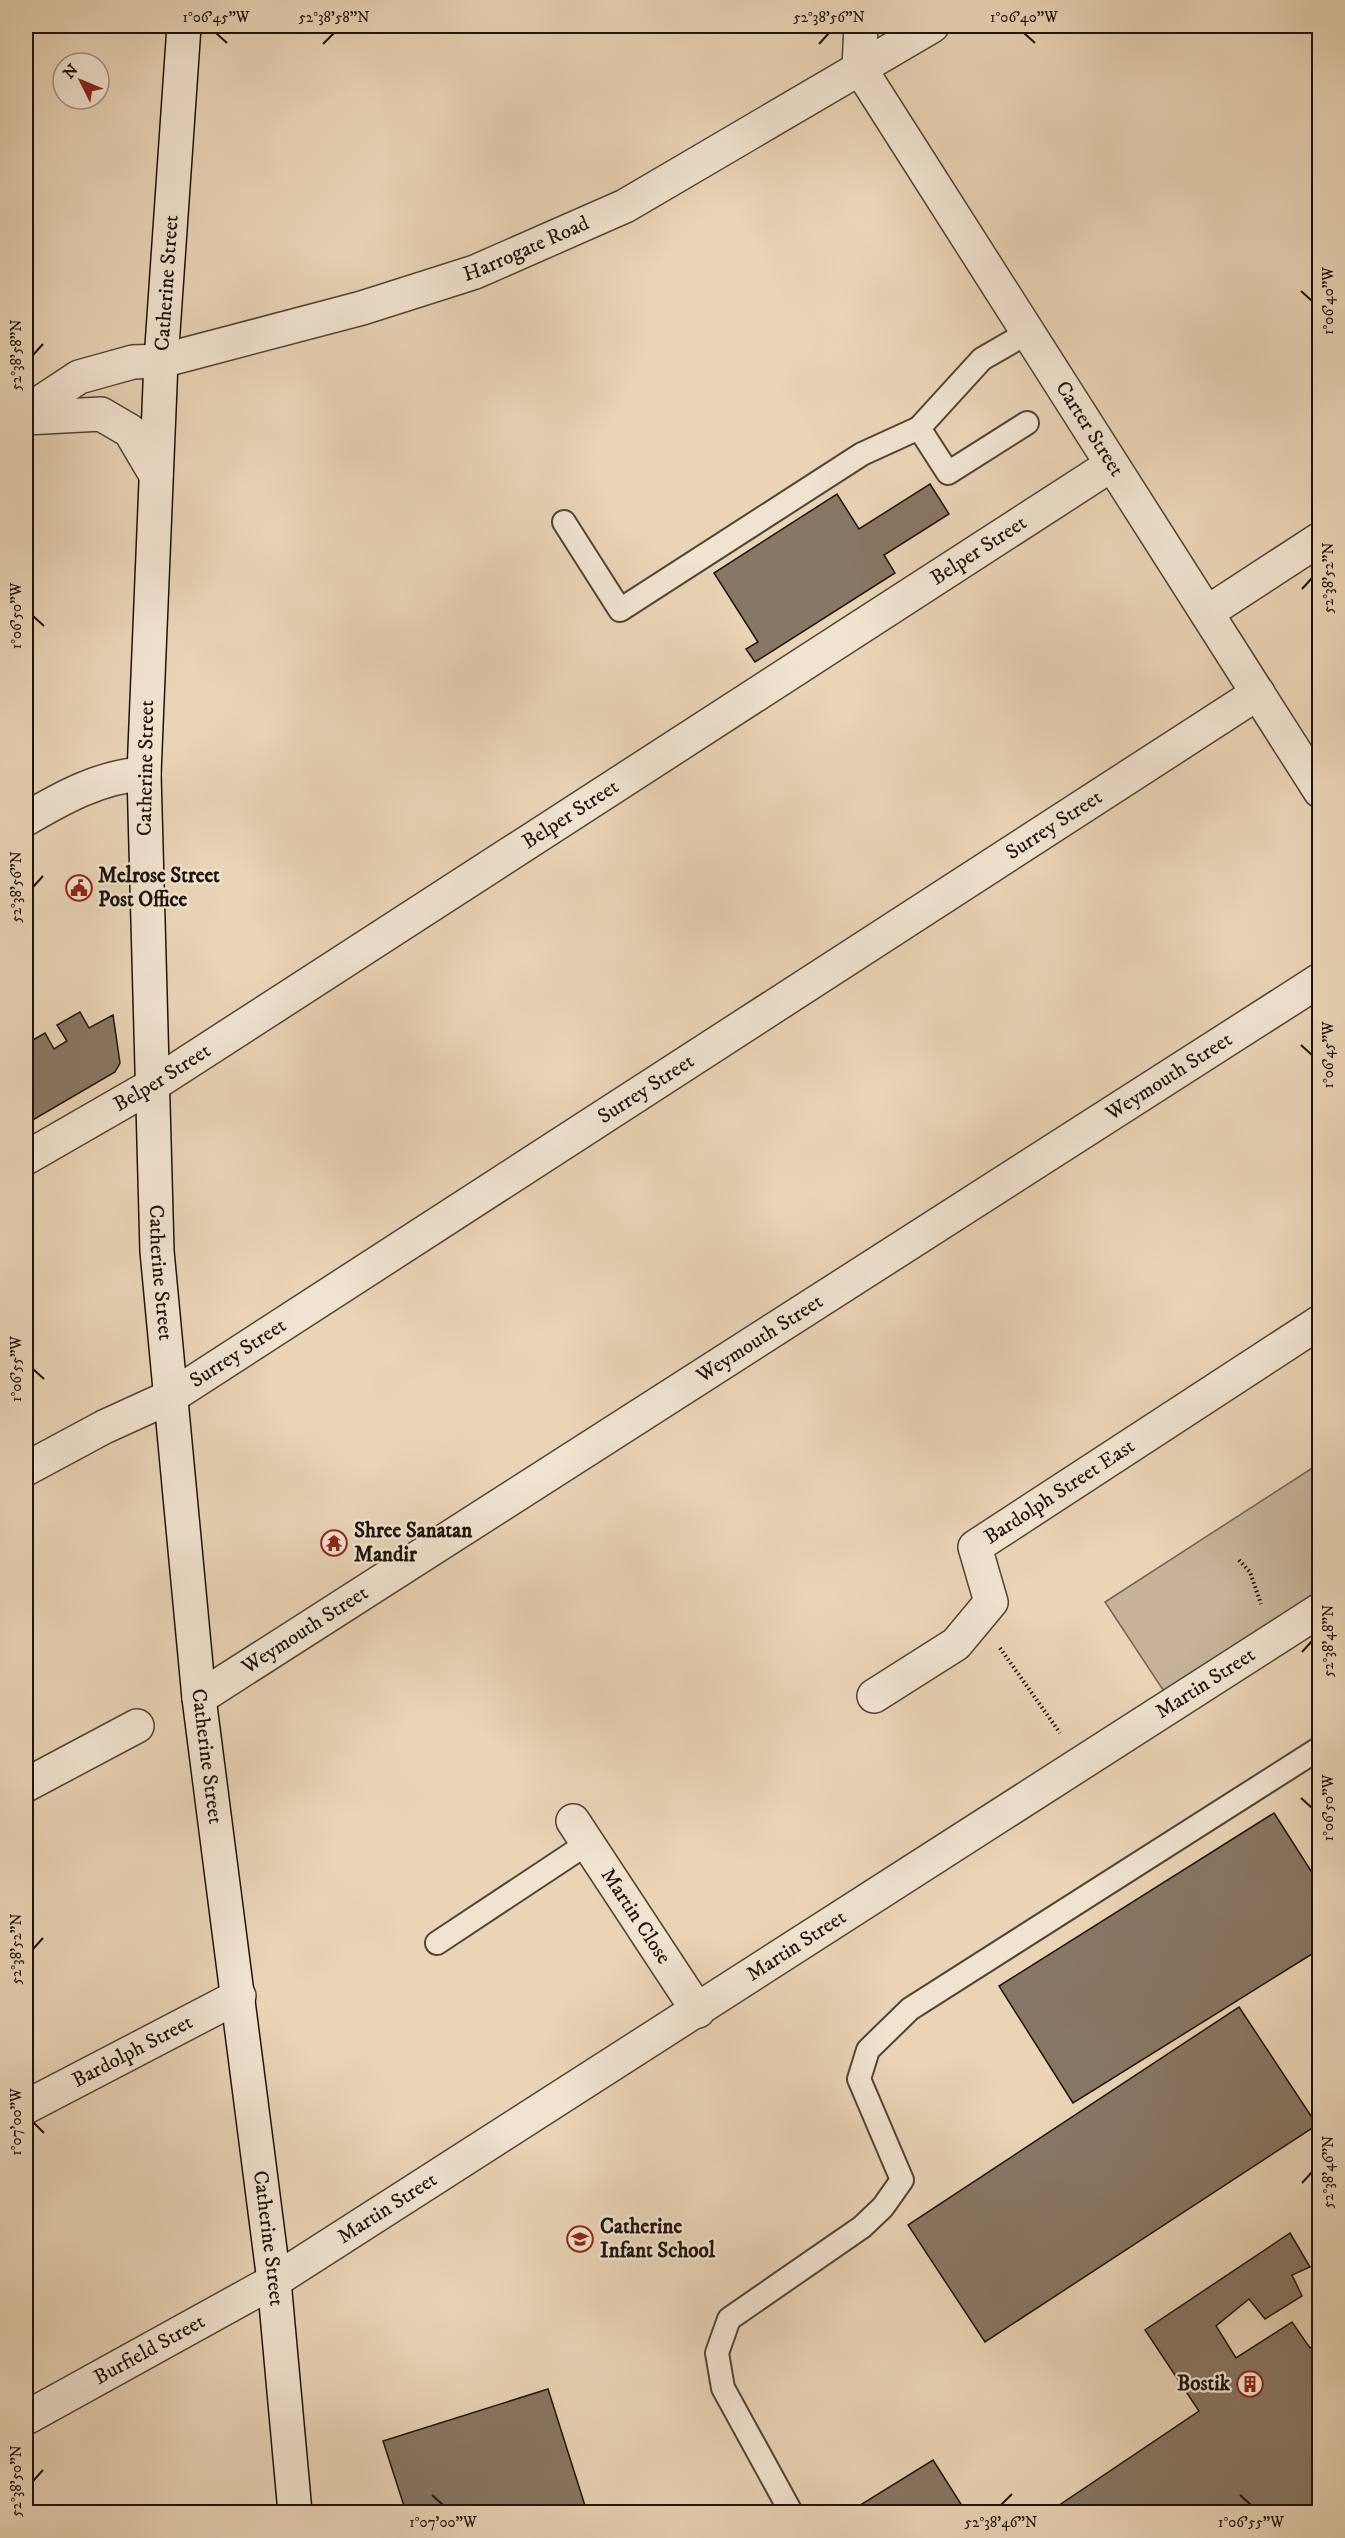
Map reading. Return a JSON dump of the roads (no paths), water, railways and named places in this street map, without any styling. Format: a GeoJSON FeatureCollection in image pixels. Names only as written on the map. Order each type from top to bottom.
{"type":"FeatureCollection","features":[{"type":"Feature","properties":{"kind":"street","name":"Catherine Street"},"geometry":{"type":"LineString","coordinates":[[184,26],[161,360],[144,774],[157,1251],[199,1698],[274,2281],[295,2512]]}},
{"type":"Feature","properties":{"kind":"street"},"geometry":{"type":"LineString","coordinates":[[859,67],[861,26]]}},
{"type":"Feature","properties":{"kind":"street","name":"Harrogate Road"},"geometry":{"type":"LineString","coordinates":[[26,412],[79,377],[133,362],[161,360],[362,308],[475,272],[626,206],[859,67],[933,26]]}},
{"type":"Feature","properties":{"kind":"street","name":"Carter Street"},"geometry":{"type":"LineString","coordinates":[[859,67],[1026,333],[1208,612],[1320,791]]}},
{"type":"Feature","properties":{"kind":"street"},"geometry":{"type":"LineString","coordinates":[[26,418],[101,414],[130,430],[156,475]]}},
{"type":"Feature","properties":{"kind":"street","name":"Belper Street"},"geometry":{"type":"LineString","coordinates":[[26,1158],[151,1086],[1111,465]]}},
{"type":"Feature","properties":{"kind":"street"},"geometry":{"type":"LineString","coordinates":[[1208,612],[1320,539]]}},
{"type":"Feature","properties":{"kind":"street","name":"Surrey Street"},"geometry":{"type":"LineString","coordinates":[[26,1470],[104,1427],[172,1396],[1258,693]]}},
{"type":"Feature","properties":{"kind":"street"},"geometry":{"type":"LineString","coordinates":[[26,819],[55,802],[118,775],[144,774]]}},
{"type":"Feature","properties":{"kind":"street","name":"Weymouth Street"},"geometry":{"type":"LineString","coordinates":[[199,1698],[1320,980]]}},
{"type":"Feature","properties":{"kind":"street","name":"Bardolph Street East"},"geometry":{"type":"LineString","coordinates":[[874,1696],[956,1644],[991,1602],[975,1547],[1320,1322]]}},
{"type":"Feature","properties":{"kind":"street","name":"Martin Street"},"geometry":{"type":"LineString","coordinates":[[274,2281],[1320,1610]]}},
{"type":"Feature","properties":{"kind":"street"},"geometry":{"type":"LineString","coordinates":[[26,1785],[137,1726]]}},
{"type":"Feature","properties":{"kind":"street","name":"Martin Close"},"geometry":{"type":"LineString","coordinates":[[581,1832],[698,2011]]}},
{"type":"Feature","properties":{"kind":"street","name":"Bardolph Street"},"geometry":{"type":"LineString","coordinates":[[26,2107],[239,1996]]}},
{"type":"Feature","properties":{"kind":"street","name":"Burfield Street"},"geometry":{"type":"LineString","coordinates":[[26,2418],[274,2281]]}},
{"type":"Feature","properties":{"kind":"lane"},"geometry":{"type":"LineString","coordinates":[[564,522],[620,610],[862,454],[919,428],[982,359],[1026,333]]}},
{"type":"Feature","properties":{"kind":"lane"},"geometry":{"type":"LineString","coordinates":[[919,428],[948,473],[1027,423]]}},
{"type":"Feature","properties":{"kind":"lane"},"geometry":{"type":"LineString","coordinates":[[790,2512],[723,2388],[717,2353],[729,2319],[862,2227],[883,2207],[902,2180],[859,2079],[868,2050],[910,2009],[1320,1748]]}},
{"type":"Feature","properties":{"kind":"lane"},"geometry":{"type":"LineString","coordinates":[[437,1943],[581,1832]]}},
{"type":"Feature","properties":{"kind":"place","name":"Melrose Street Post Office"},"geometry":{"type":"Point","coordinates":[79,888]}},
{"type":"Feature","properties":{"kind":"place","name":"Shree Sanatan Mandir"},"geometry":{"type":"Point","coordinates":[334,1543]}},
{"type":"Feature","properties":{"kind":"place","name":"Catherine Infant School"},"geometry":{"type":"Point","coordinates":[580,2239]}},
{"type":"Feature","properties":{"kind":"place","name":"Bostik"},"geometry":{"type":"Point","coordinates":[1250,2384]}}]}
